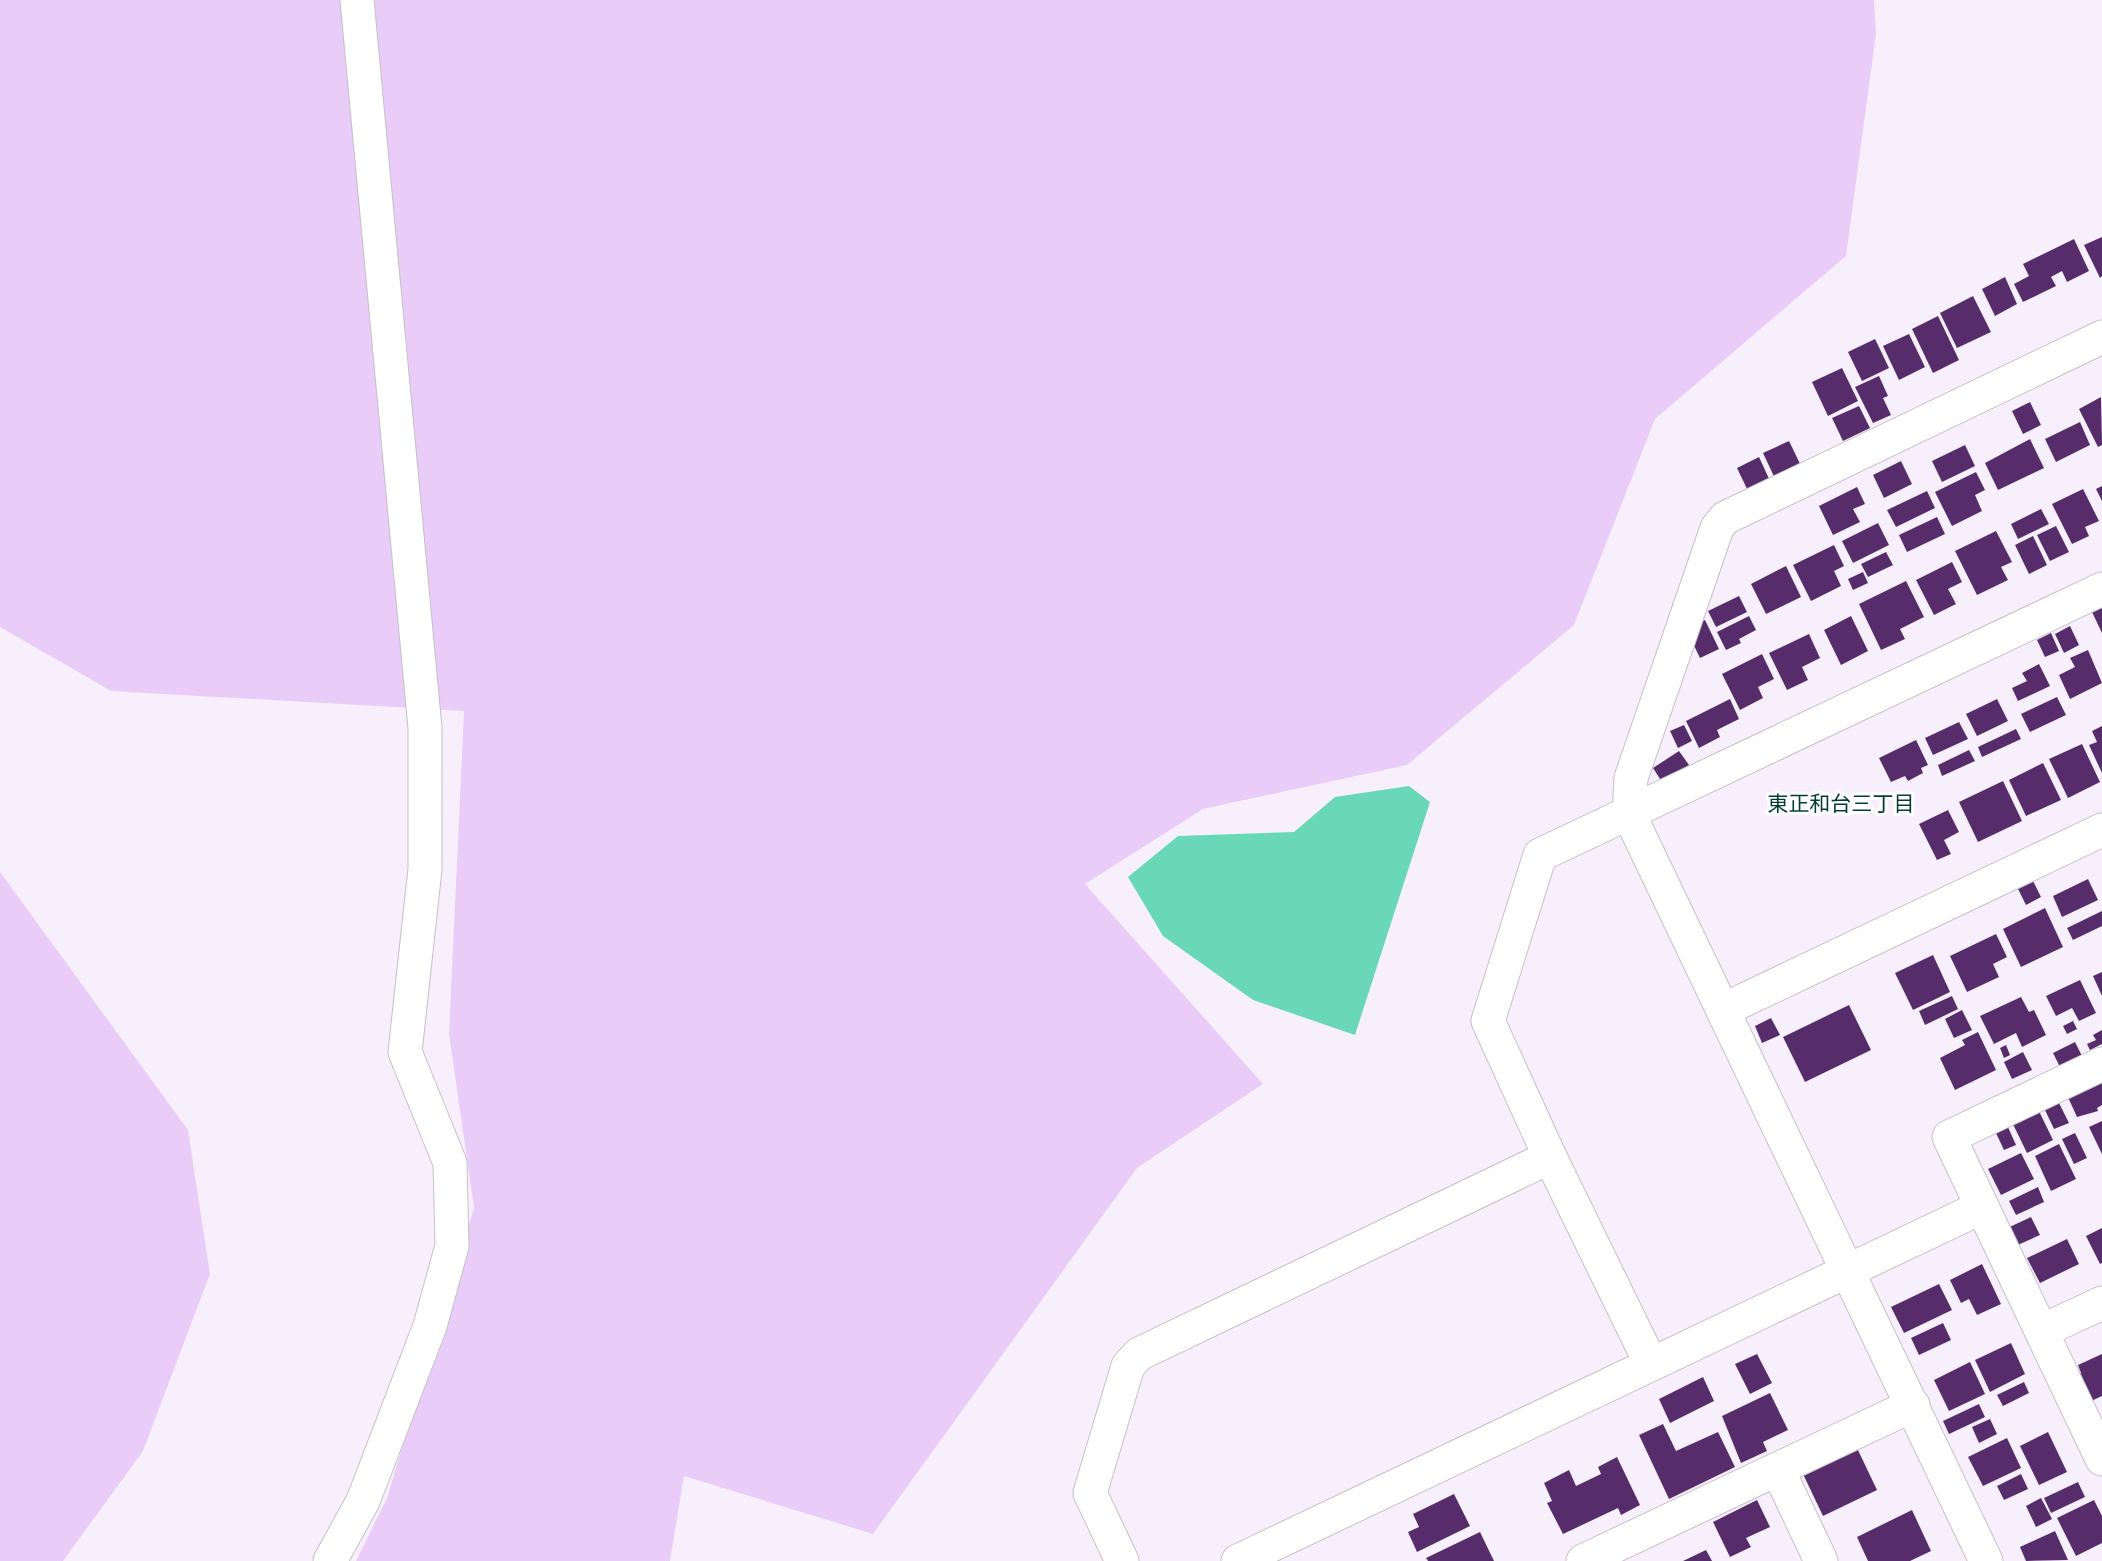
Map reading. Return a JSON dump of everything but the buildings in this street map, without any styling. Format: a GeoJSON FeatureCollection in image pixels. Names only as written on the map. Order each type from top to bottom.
{"type":"FeatureCollection","features":[{"type":"Feature","properties":{"kind":"street"},"geometry":{"type":"LineString","coordinates":[[330,1561],[363,1501],[430,1326],[452,1246],[450,1163],[405,1052],[425,870],[425,728],[357,0]]}},
{"type":"Feature","properties":{"kind":"street"},"geometry":{"type":"LineString","coordinates":[[1986,1561],[1629,813],[1631,778],[1717,528],[1725,518],[2102,337]]}},
{"type":"Feature","properties":{"kind":"street"},"geometry":{"type":"LineString","coordinates":[[1651,1364],[1550,1157],[1488,1021],[1540,855],[2102,588]]}},
{"type":"Feature","properties":{"kind":"street"},"geometry":{"type":"LineString","coordinates":[[1723,1010],[2102,830]]}},
{"type":"Feature","properties":{"kind":"street"},"geometry":{"type":"LineString","coordinates":[[2102,1064],[1948,1137],[2102,1459]]}},
{"type":"Feature","properties":{"kind":"street"},"geometry":{"type":"LineString","coordinates":[[1122,1561],[1090,1493],[1128,1366],[1139,1354],[1550,1157]]}},
{"type":"Feature","properties":{"kind":"street"},"geometry":{"type":"LineString","coordinates":[[1238,1561],[1272,1554],[1651,1364],[1982,1207]]}},
{"type":"Feature","properties":{"kind":"street"},"geometry":{"type":"LineString","coordinates":[[2042,1332],[2102,1303]]}},
{"type":"Feature","properties":{"kind":"street"},"geometry":{"type":"LineString","coordinates":[[1583,1561],[1912,1405]]}},
{"type":"Feature","properties":{"kind":"street"},"geometry":{"type":"LineString","coordinates":[[1778,1470],[1821,1561]]}},
{"type":"Feature","properties":{"kind":"shaded area"},"geometry":{"type":"Polygon","coordinates":[[[0,0],[1874,0],[1876,34],[1846,256],[1655,419],[1574,625],[1407,765],[1203,809],[1085,884],[1263,1084],[1137,1168],[873,1534],[684,1476],[670,1561],[356,1561],[387,1498],[474,1208],[449,1034],[464,711],[111,691],[0,627],[0,0]]]}},
{"type":"Feature","properties":{"kind":"shaded area"},"geometry":{"type":"Polygon","coordinates":[[[1409,786],[1430,802],[1355,1035],[1253,1000],[1163,936],[1128,877],[1178,836],[1294,832],[1335,797],[1409,786]]]}},
{"type":"Feature","properties":{"kind":"shaded area"},"geometry":{"type":"Polygon","coordinates":[[[0,872],[188,1130],[210,1274],[143,1451],[63,1561],[0,1561],[0,872]]]}},
{"type":"Feature","properties":{"kind":"district","name":"東正和台三丁目"},"geometry":{"type":"Point","coordinates":[1841,804]}}]}
